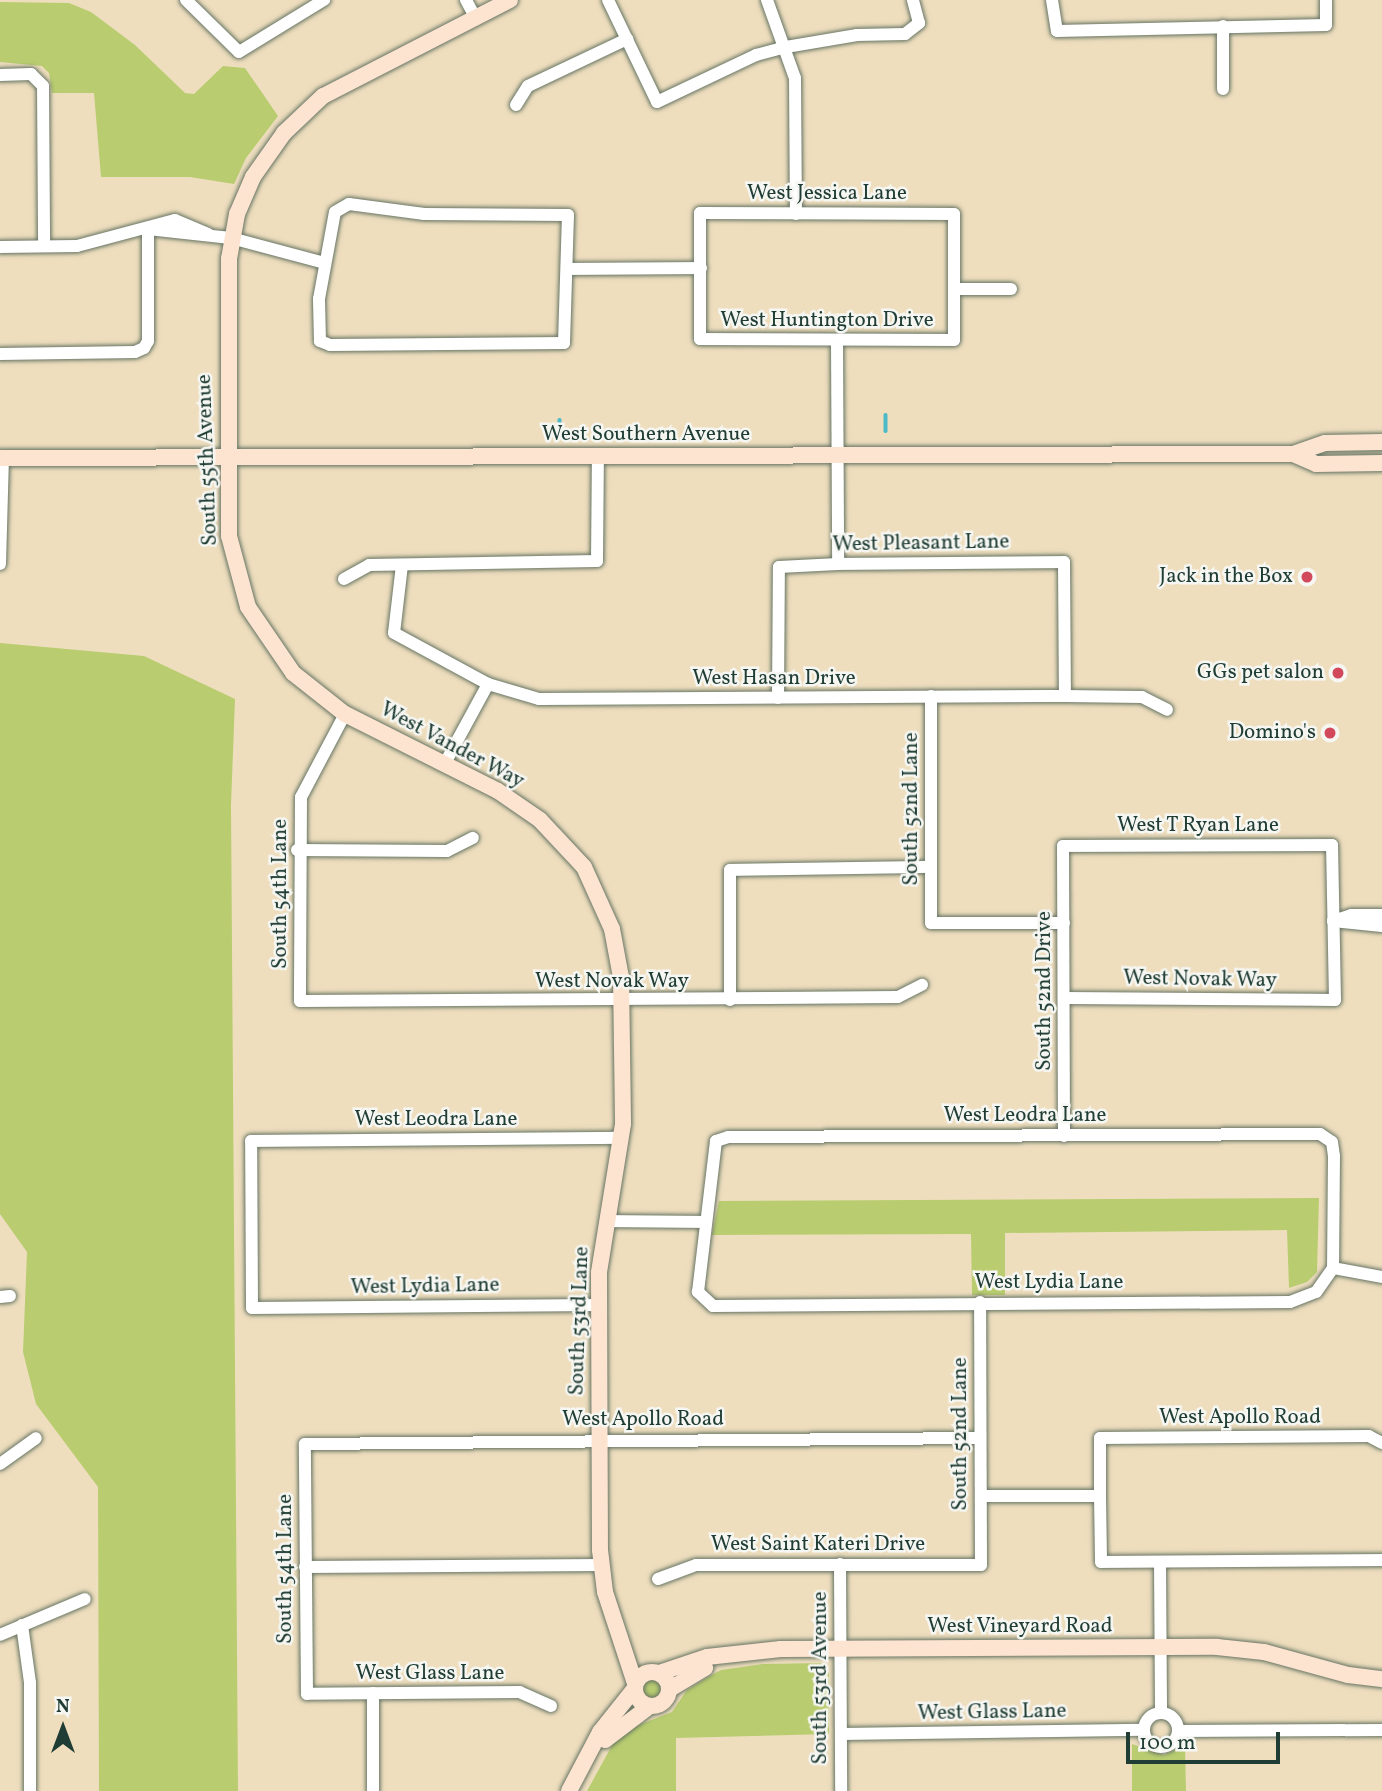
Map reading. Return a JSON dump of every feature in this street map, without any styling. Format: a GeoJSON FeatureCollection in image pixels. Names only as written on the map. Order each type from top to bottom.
{"type":"FeatureCollection","features":[{"type":"Feature","properties":{"kind":"street"},"geometry":{"type":"LineString","coordinates":[[186,0],[239,52],[324,0]]}},
{"type":"Feature","properties":{"kind":"street"},"geometry":{"type":"LineString","coordinates":[[466,0],[475,17]]}},
{"type":"Feature","properties":{"kind":"street","name":"South 55th Avenue"},"geometry":{"type":"LineString","coordinates":[[345,714],[293,673],[248,607],[230,547],[227,456],[231,238],[257,169],[294,122],[323,96],[510,0]]}},
{"type":"Feature","properties":{"kind":"street"},"geometry":{"type":"LineString","coordinates":[[608,0],[657,102],[756,55],[857,35],[905,34],[919,23],[913,0]]}},
{"type":"Feature","properties":{"kind":"street"},"geometry":{"type":"LineString","coordinates":[[767,0],[795,78],[796,214]]}},
{"type":"Feature","properties":{"kind":"street"},"geometry":{"type":"LineString","coordinates":[[1052,0],[1057,31],[1326,25],[1326,0]]}},
{"type":"Feature","properties":{"kind":"street"},"geometry":{"type":"LineString","coordinates":[[1223,26],[1223,89]]}},
{"type":"Feature","properties":{"kind":"street"},"geometry":{"type":"LineString","coordinates":[[516,105],[528,86],[627,39]]}},
{"type":"Feature","properties":{"kind":"street"},"geometry":{"type":"LineString","coordinates":[[0,75],[39,79],[44,246]]}},
{"type":"Feature","properties":{"kind":"street"},"geometry":{"type":"LineString","coordinates":[[340,206],[424,214],[568,215],[568,269],[564,343],[330,345],[320,341],[319,299],[340,206]]}},
{"type":"Feature","properties":{"kind":"street","name":"West Jessica Lane"},"geometry":{"type":"LineString","coordinates":[[701,268],[700,213],[954,214],[954,289]]}},
{"type":"Feature","properties":{"kind":"street"},"geometry":{"type":"LineString","coordinates":[[0,247],[99,242],[175,220],[208,234]]}},
{"type":"Feature","properties":{"kind":"street"},"geometry":{"type":"LineString","coordinates":[[175,220],[175,235]]}},
{"type":"Feature","properties":{"kind":"street"},"geometry":{"type":"LineString","coordinates":[[148,229],[175,235],[208,234],[231,238],[326,262]]}},
{"type":"Feature","properties":{"kind":"street"},"geometry":{"type":"LineString","coordinates":[[0,354],[135,352],[144,348],[148,341],[148,229]]}},
{"type":"Feature","properties":{"kind":"street"},"geometry":{"type":"LineString","coordinates":[[568,269],[701,268]]}},
{"type":"Feature","properties":{"kind":"street","name":"West Huntington Drive"},"geometry":{"type":"LineString","coordinates":[[701,268],[700,339],[954,340],[954,289],[1011,289]]}},
{"type":"Feature","properties":{"kind":"street"},"geometry":{"type":"LineString","coordinates":[[837,341],[838,564]]}},
{"type":"Feature","properties":{"kind":"street","name":"West Southern Avenue"},"geometry":{"type":"LineString","coordinates":[[1,458],[1293,454],[1325,443],[1382,442]]}},
{"type":"Feature","properties":{"kind":"street","name":"West Southern Avenue"},"geometry":{"type":"LineString","coordinates":[[1293,454],[1316,464],[1382,463]]}},
{"type":"Feature","properties":{"kind":"street"},"geometry":{"type":"LineString","coordinates":[[344,579],[369,565],[597,561],[598,456]]}},
{"type":"Feature","properties":{"kind":"street"},"geometry":{"type":"LineString","coordinates":[[0,564],[1,458]]}},
{"type":"Feature","properties":{"kind":"street","name":"West Pleasant Lane"},"geometry":{"type":"LineString","coordinates":[[778,698],[779,567],[1064,562],[1065,696]]}},
{"type":"Feature","properties":{"kind":"street","name":"West Hasan Drive"},"geometry":{"type":"LineString","coordinates":[[402,565],[394,633],[488,684],[539,699],[1142,697],[1167,710]]}},
{"type":"Feature","properties":{"kind":"street"},"geometry":{"type":"LineString","coordinates":[[445,763],[488,684]]}},
{"type":"Feature","properties":{"kind":"street","name":"South 52nd Lane"},"geometry":{"type":"LineString","coordinates":[[930,696],[931,923],[1064,923]]}},
{"type":"Feature","properties":{"kind":"street","name":"West Vander Way"},"geometry":{"type":"LineString","coordinates":[[345,714],[445,763],[516,802],[575,855],[612,929],[622,1002]]}},
{"type":"Feature","properties":{"kind":"street","name":"South 54th Lane"},"geometry":{"type":"LineString","coordinates":[[300,1001],[297,850],[301,797],[345,714]]}},
{"type":"Feature","properties":{"kind":"street"},"geometry":{"type":"LineString","coordinates":[[297,850],[447,851],[473,838]]}},
{"type":"Feature","properties":{"kind":"street","name":"West T Ryan Lane"},"geometry":{"type":"LineString","coordinates":[[1063,846],[1332,845],[1333,921]]}},
{"type":"Feature","properties":{"kind":"street","name":"South 52nd Drive"},"geometry":{"type":"LineString","coordinates":[[1063,846],[1064,1136]]}},
{"type":"Feature","properties":{"kind":"street"},"geometry":{"type":"LineString","coordinates":[[730,1000],[730,870],[931,867]]}},
{"type":"Feature","properties":{"kind":"street"},"geometry":{"type":"LineString","coordinates":[[1333,921],[1351,915],[1382,915]]}},
{"type":"Feature","properties":{"kind":"street"},"geometry":{"type":"LineString","coordinates":[[1333,921],[1382,926]]}},
{"type":"Feature","properties":{"kind":"street","name":"West Novak Way"},"geometry":{"type":"LineString","coordinates":[[1064,998],[1335,1000],[1333,921]]}},
{"type":"Feature","properties":{"kind":"street","name":"West Novak Way"},"geometry":{"type":"LineString","coordinates":[[300,1001],[622,1002],[898,997],[922,985]]}},
{"type":"Feature","properties":{"kind":"street","name":"South 53rd Lane"},"geometry":{"type":"LineString","coordinates":[[622,1002],[622,1138],[607,1221],[599,1305],[601,1565],[637,1698],[650,1706]]}},
{"type":"Feature","properties":{"kind":"street","name":"West Leodra Lane"},"geometry":{"type":"LineString","coordinates":[[705,1222],[716,1141],[729,1137],[1320,1134],[1332,1142],[1332,1268]]}},
{"type":"Feature","properties":{"kind":"street","name":"West Leodra Lane"},"geometry":{"type":"LineString","coordinates":[[252,1308],[251,1141],[622,1138]]}},
{"type":"Feature","properties":{"kind":"street"},"geometry":{"type":"LineString","coordinates":[[607,1221],[705,1222]]}},
{"type":"Feature","properties":{"kind":"street","name":"West Lydia Lane"},"geometry":{"type":"LineString","coordinates":[[705,1222],[698,1284],[702,1299],[713,1306],[980,1302],[1290,1302],[1316,1292],[1332,1268]]}},
{"type":"Feature","properties":{"kind":"street"},"geometry":{"type":"LineString","coordinates":[[1332,1268],[1382,1278]]}},
{"type":"Feature","properties":{"kind":"street","name":"South 52nd Lane"},"geometry":{"type":"LineString","coordinates":[[980,1302],[981,1565]]}},
{"type":"Feature","properties":{"kind":"street","name":"West Lydia Lane"},"geometry":{"type":"LineString","coordinates":[[252,1308],[599,1305]]}},
{"type":"Feature","properties":{"kind":"street"},"geometry":{"type":"LineString","coordinates":[[0,1464],[36,1438]]}},
{"type":"Feature","properties":{"kind":"street","name":"West Apollo Road"},"geometry":{"type":"LineString","coordinates":[[305,1444],[599,1439],[981,1438]]}},
{"type":"Feature","properties":{"kind":"street","name":"West Apollo Road"},"geometry":{"type":"LineString","coordinates":[[1100,1496],[1100,1438],[1381,1441]]}},
{"type":"Feature","properties":{"kind":"street","name":"South 54th Lane"},"geometry":{"type":"LineString","coordinates":[[305,1444],[307,1694]]}},
{"type":"Feature","properties":{"kind":"street"},"geometry":{"type":"LineString","coordinates":[[981,1496],[1100,1496],[1101,1562],[1382,1560]]}},
{"type":"Feature","properties":{"kind":"street"},"geometry":{"type":"LineString","coordinates":[[1160,1562],[1161,1713]]}},
{"type":"Feature","properties":{"kind":"street","name":"South 53rd Avenue"},"geometry":{"type":"LineString","coordinates":[[840,1564],[841,1791]]}},
{"type":"Feature","properties":{"kind":"street"},"geometry":{"type":"LineString","coordinates":[[305,1567],[601,1565]]}},
{"type":"Feature","properties":{"kind":"street","name":"West Saint Kateri Drive"},"geometry":{"type":"LineString","coordinates":[[658,1579],[696,1565],[981,1565]]}},
{"type":"Feature","properties":{"kind":"street"},"geometry":{"type":"LineString","coordinates":[[0,1635],[85,1599]]}},
{"type":"Feature","properties":{"kind":"street"},"geometry":{"type":"LineString","coordinates":[[22,1625],[30,1684],[30,1791]]}},
{"type":"Feature","properties":{"kind":"street","name":"South 53rd Lane"},"geometry":{"type":"LineString","coordinates":[[622,1641],[670,1689]]}},
{"type":"Feature","properties":{"kind":"street","name":"West Vineyard Road"},"geometry":{"type":"LineString","coordinates":[[654,1672],[707,1657],[718,1658],[767,1650],[1161,1647],[1252,1650],[1348,1675],[1382,1679]]}},
{"type":"Feature","properties":{"kind":"street"},"geometry":{"type":"LineString","coordinates":[[594,1747],[650,1706],[663,1702],[670,1689],[718,1658]]}},
{"type":"Feature","properties":{"kind":"street"},"geometry":{"type":"LineString","coordinates":[[569,1791],[600,1732],[635,1686],[654,1672]]}},
{"type":"Feature","properties":{"kind":"street","name":"West Glass Lane"},"geometry":{"type":"LineString","coordinates":[[307,1694],[520,1692],[551,1706]]}},
{"type":"Feature","properties":{"kind":"street"},"geometry":{"type":"LineString","coordinates":[[373,1693],[373,1791]]}},
{"type":"Feature","properties":{"kind":"street"},"geometry":{"type":"LineString","coordinates":[[1161,1713],[1171,1717],[1178,1731],[1169,1745],[1158,1747],[1148,1741],[1144,1730],[1151,1716],[1161,1713]]}},
{"type":"Feature","properties":{"kind":"street","name":"West Glass Lane"},"geometry":{"type":"LineString","coordinates":[[841,1734],[1144,1730]]}},
{"type":"Feature","properties":{"kind":"street"},"geometry":{"type":"LineString","coordinates":[[1178,1731],[1382,1730]]}},
{"type":"Feature","properties":{"kind":"green space"},"geometry":{"type":"Polygon","coordinates":[[[0,2],[69,3],[91,12],[135,45],[185,93],[194,94],[223,66],[245,68],[278,116],[246,158],[234,184],[190,177],[101,177],[94,93],[52,93],[49,73],[42,66],[0,62],[0,2]]]}},
{"type":"Feature","properties":{"kind":"green space"},"geometry":{"type":"Polygon","coordinates":[[[0,643],[144,656],[235,699],[231,805],[238,1791],[99,1791],[98,1487],[36,1404],[23,1352],[27,1252],[0,1214],[0,643]]]}},
{"type":"Feature","properties":{"kind":"green space"},"geometry":{"type":"Polygon","coordinates":[[[1319,1198],[1317,1272],[1307,1282],[1289,1288],[1287,1230],[1005,1233],[1005,1295],[972,1295],[971,1234],[712,1235],[719,1201],[1319,1198]]]}},
{"type":"Feature","properties":{"kind":"green space"},"geometry":{"type":"Polygon","coordinates":[[[823,1663],[829,1673],[829,1734],[676,1738],[676,1791],[587,1791],[615,1740],[626,1730],[672,1712],[687,1690],[721,1670],[763,1664],[823,1663]]]}},
{"type":"Feature","properties":{"kind":"green space"},"geometry":{"type":"Polygon","coordinates":[[[652,1679],[660,1682],[663,1690],[660,1698],[652,1701],[644,1698],[641,1690],[644,1682],[652,1679]]]}},
{"type":"Feature","properties":{"kind":"green space"},"geometry":{"type":"Polygon","coordinates":[[[1132,1744],[1164,1755],[1185,1745],[1186,1791],[1132,1791],[1132,1744]]]}},
{"type":"Feature","properties":{"kind":"waterway"},"geometry":{"type":"LineString","coordinates":[[886,415],[886,431]]}},
{"type":"Feature","properties":{"kind":"waterway"},"geometry":{"type":"LineString","coordinates":[[560,420],[560,431]]}},
{"type":"Feature","properties":{"kind":"place","name":"Jack in the Box"},"geometry":{"type":"Point","coordinates":[1307,577]}},
{"type":"Feature","properties":{"kind":"place","name":"GGs pet salon"},"geometry":{"type":"Point","coordinates":[1338,673]}},
{"type":"Feature","properties":{"kind":"place","name":"Domino's"},"geometry":{"type":"Point","coordinates":[1330,733]}}]}
